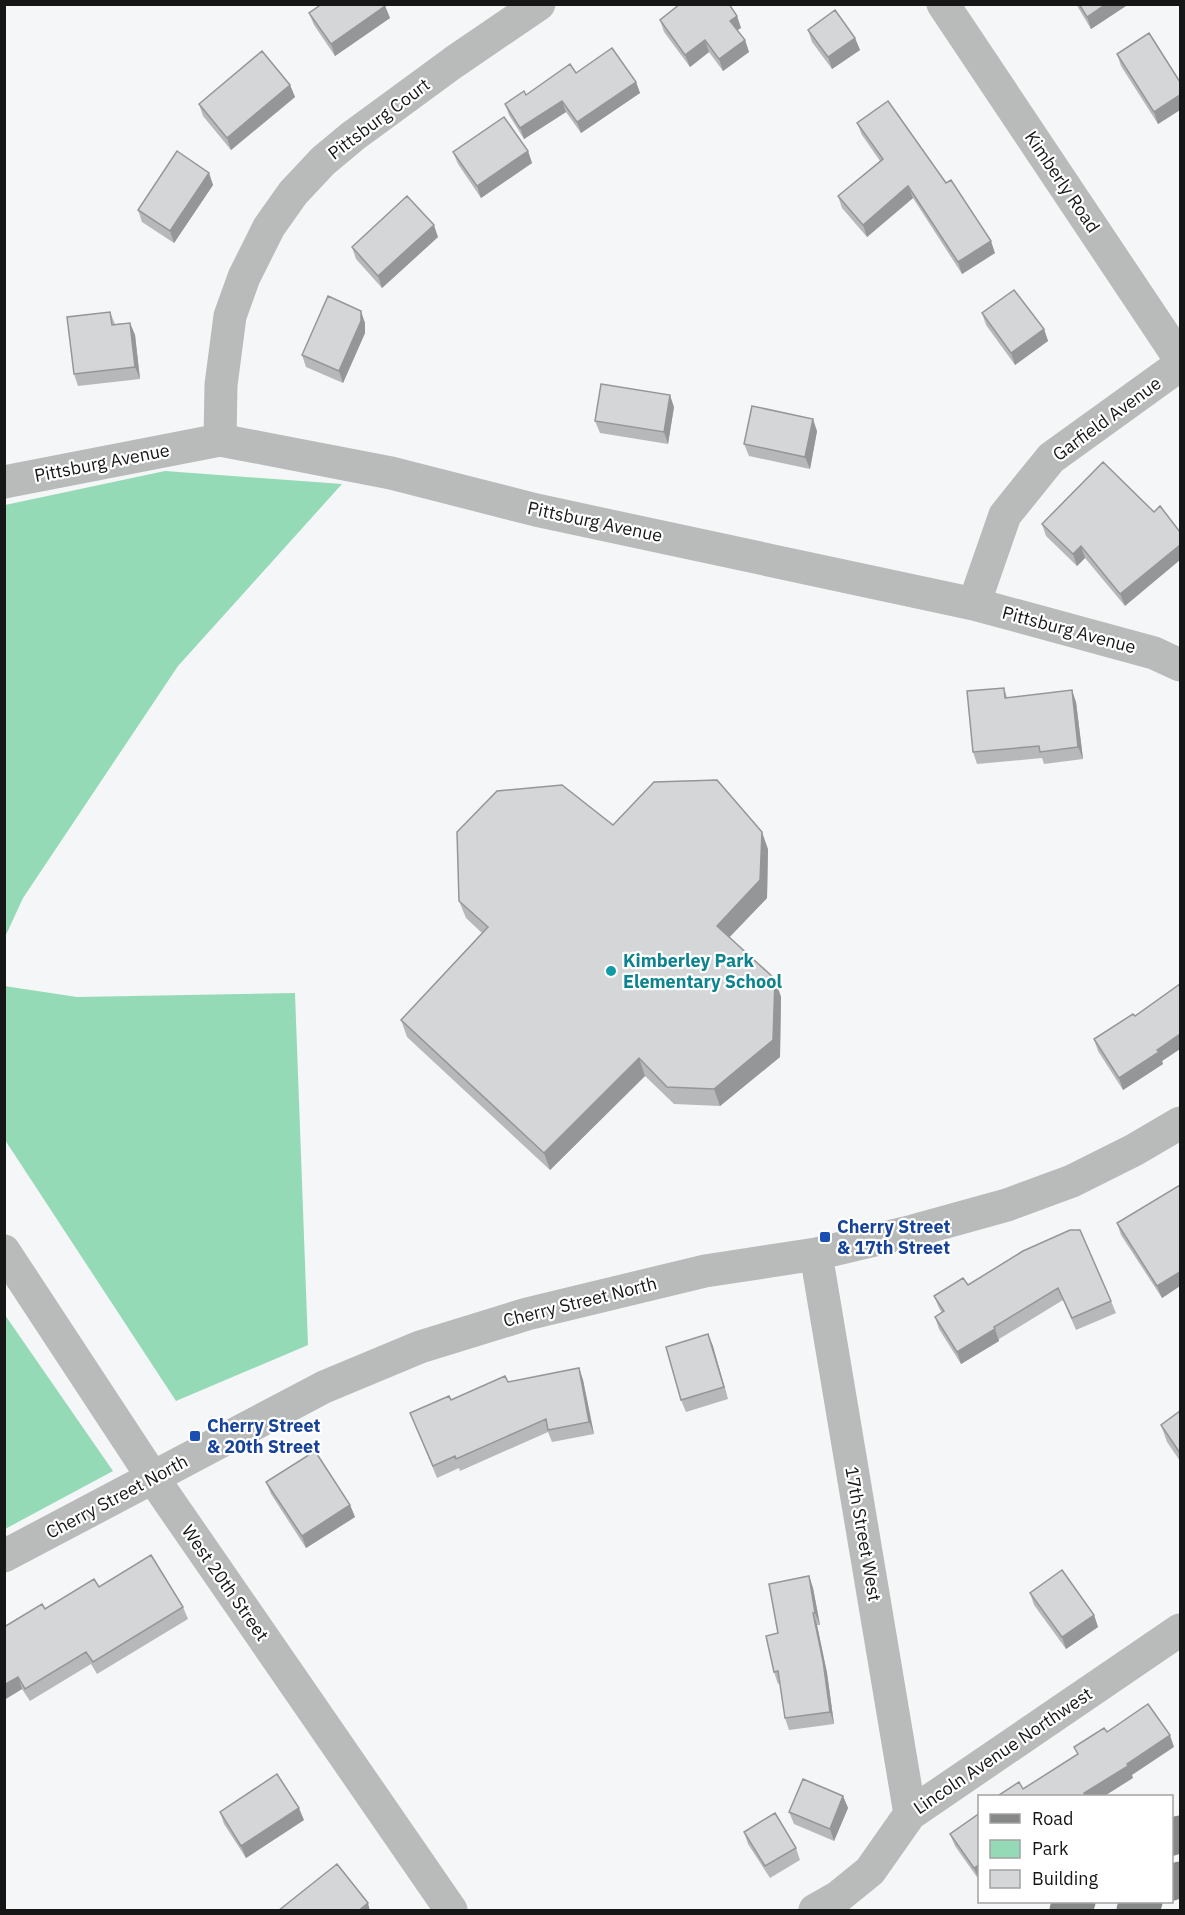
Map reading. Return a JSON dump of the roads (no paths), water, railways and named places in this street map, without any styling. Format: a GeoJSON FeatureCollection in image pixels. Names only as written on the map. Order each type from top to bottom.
{"type":"FeatureCollection","features":[{"type":"Feature","properties":{"kind":"street","name":"Pittsburg Court"},"geometry":{"type":"LineString","coordinates":[[220,440],[221,385],[230,316],[244,277],[264,237],[293,193],[323,162],[353,136],[454,62],[539,4]]}},
{"type":"Feature","properties":{"kind":"street","name":"Kimberly Road"},"geometry":{"type":"LineString","coordinates":[[943,4],[1180,359]]}},
{"type":"Feature","properties":{"kind":"street","name":"Garfield Avenue"},"geometry":{"type":"LineString","coordinates":[[974,604],[1005,515],[1051,458],[1180,365]]}},
{"type":"Feature","properties":{"kind":"street","name":"Pittsburg Avenue"},"geometry":{"type":"LineString","coordinates":[[4,482],[220,440],[391,473],[536,510],[974,604],[1154,653],[1180,665]]}},
{"type":"Feature","properties":{"kind":"street","name":"Cherry Street North"},"geometry":{"type":"LineString","coordinates":[[4,1556],[324,1387],[420,1347],[527,1314],[705,1271],[816,1254],[913,1231],[1007,1205],[1072,1181],[1134,1150],[1180,1123]]}},
{"type":"Feature","properties":{"kind":"street","name":"West 20th Street"},"geometry":{"type":"LineString","coordinates":[[4,1251],[153,1478],[451,1911]]}},
{"type":"Feature","properties":{"kind":"street","name":"17th Street West"},"geometry":{"type":"LineString","coordinates":[[816,1254],[910,1814]]}},
{"type":"Feature","properties":{"kind":"street","name":"Lincoln Avenue Northwest"},"geometry":{"type":"LineString","coordinates":[[815,1911],[838,1897],[870,1871],[910,1814],[1180,1630]]}},
{"type":"Feature","properties":{"kind":"place","name":"Kimberley Park Elementary School"},"geometry":{"type":"Point","coordinates":[611,971]}},
{"type":"Feature","properties":{"kind":"place","name":"Cherry Street & 17th Street"},"geometry":{"type":"Point","coordinates":[825,1237]}},
{"type":"Feature","properties":{"kind":"place","name":"Cherry Street & 20th Street"},"geometry":{"type":"Point","coordinates":[195,1436]}}]}
